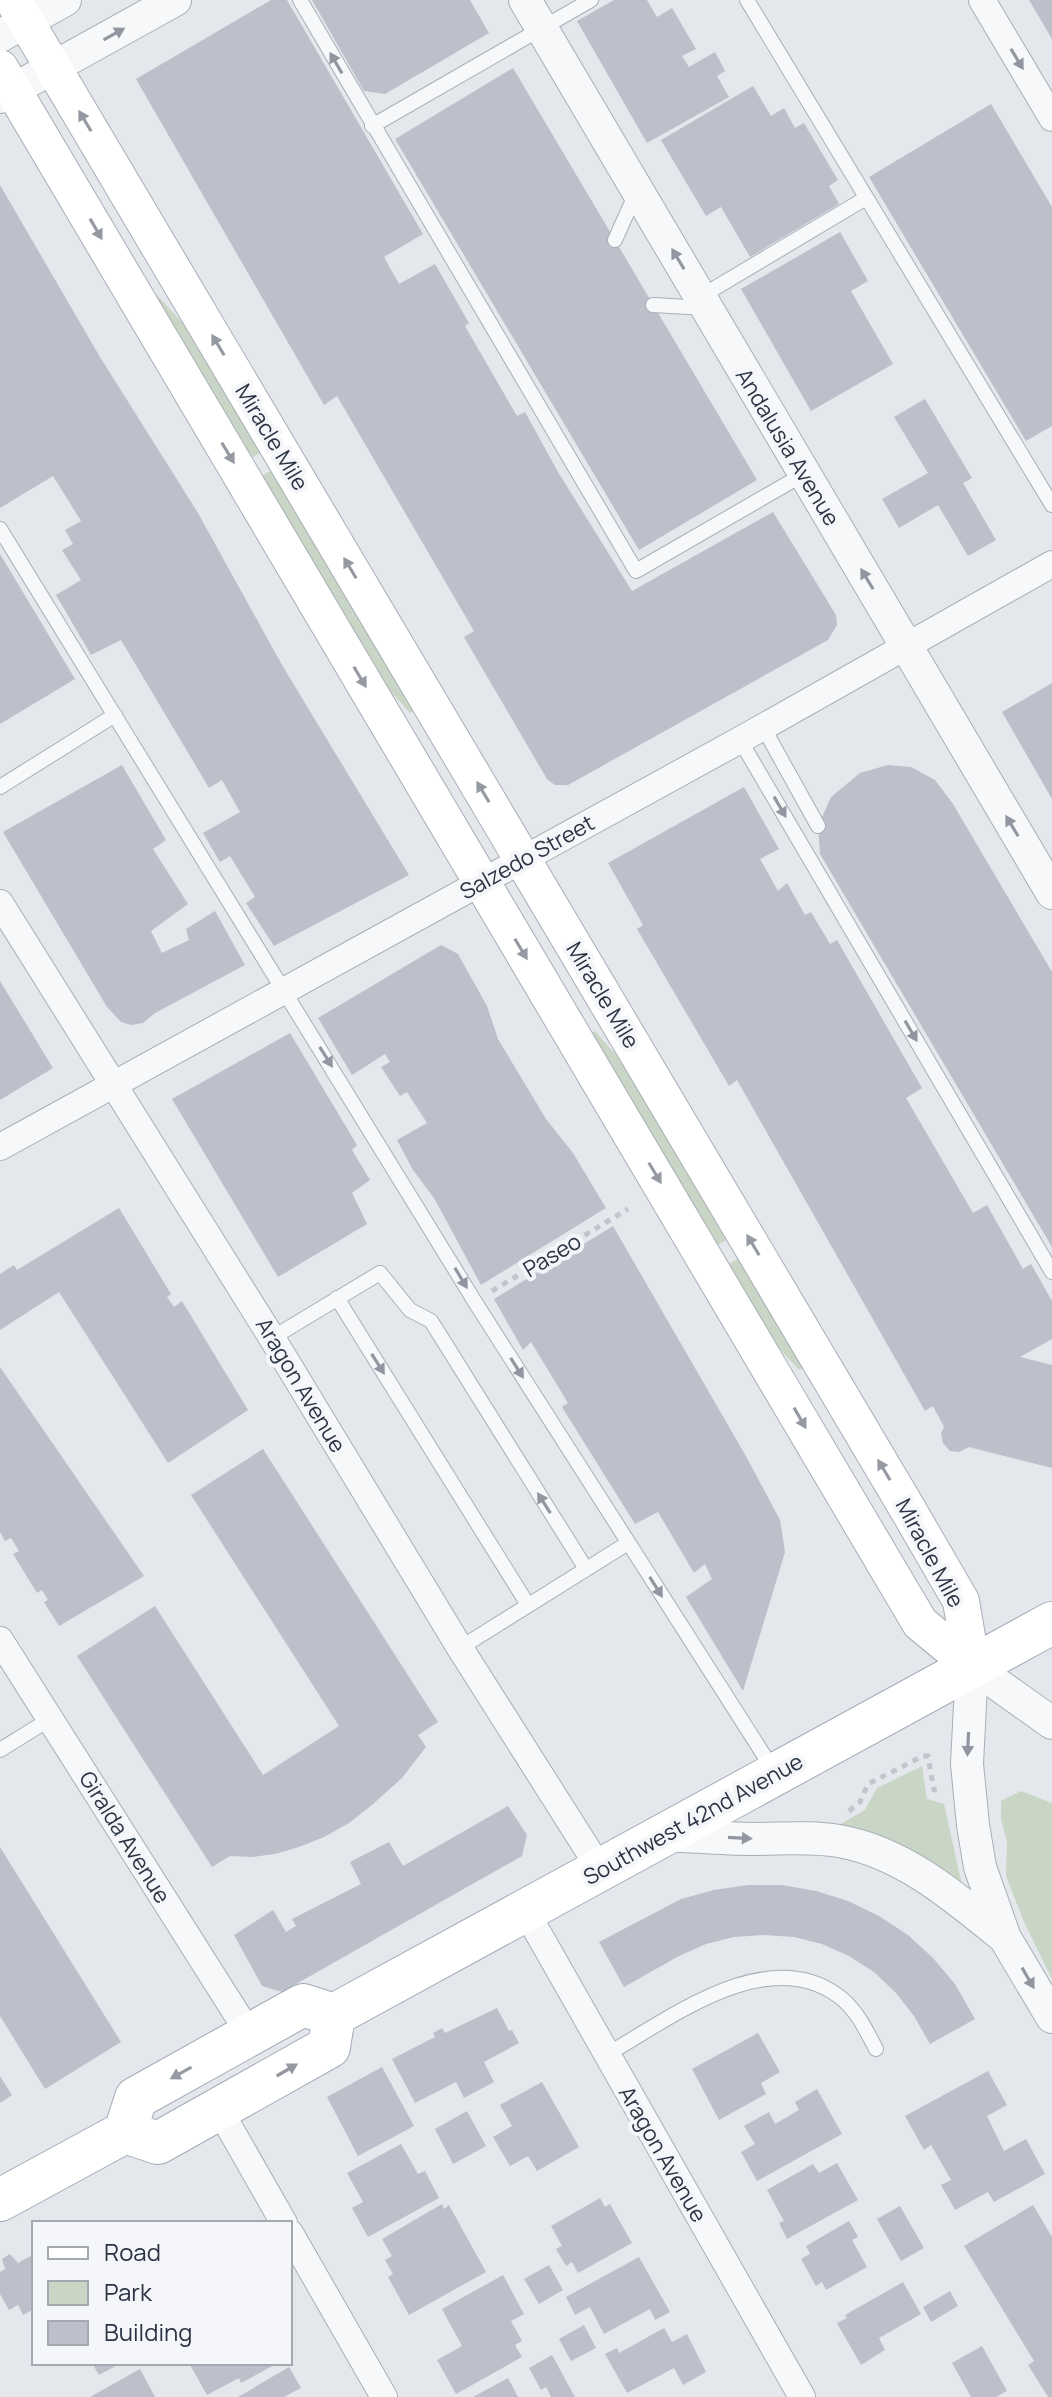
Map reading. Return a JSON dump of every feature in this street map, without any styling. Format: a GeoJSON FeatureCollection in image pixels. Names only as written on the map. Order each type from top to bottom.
{"type":"FeatureCollection","features":[{"type":"Feature","properties":{"kind":"main road","name":"Miracle Mile"},"geometry":{"type":"LineString","coordinates":[[13,20],[53,68],[784,1297],[961,1601],[972,1666]]}},
{"type":"Feature","properties":{"kind":"main road","name":"Miracle Mile"},"geometry":{"type":"LineString","coordinates":[[4,85],[920,1623],[972,1666]]}},
{"type":"Feature","properties":{"kind":"main road","name":"Southwest 42nd Avenue"},"geometry":{"type":"LineString","coordinates":[[334,2015],[1052,1623]]}},
{"type":"Feature","properties":{"kind":"main road"},"geometry":{"type":"LineString","coordinates":[[0,2200],[142,2137],[219,2109],[329,2047],[334,2015],[303,2005],[136,2098],[142,2137]]}},
{"type":"Feature","properties":{"kind":"street"},"geometry":{"type":"LineString","coordinates":[[13,20],[65,0]]}},
{"type":"Feature","properties":{"kind":"street"},"geometry":{"type":"LineString","coordinates":[[4,85],[53,68],[175,0]]}},
{"type":"Feature","properties":{"kind":"street","name":"Andalusia Avenue"},"geometry":{"type":"LineString","coordinates":[[525,0],[1052,893]]}},
{"type":"Feature","properties":{"kind":"street"},"geometry":{"type":"LineString","coordinates":[[982,0],[1052,118]]}},
{"type":"Feature","properties":{"kind":"street","name":"Salzedo Street"},"geometry":{"type":"LineString","coordinates":[[0,1147],[740,740],[1052,564]]}},
{"type":"Feature","properties":{"kind":"street","name":"Aragon Avenue"},"geometry":{"type":"LineString","coordinates":[[0,903],[600,1869]]}},
{"type":"Feature","properties":{"kind":"street","name":"Giralda Avenue"},"geometry":{"type":"LineString","coordinates":[[3,1652],[50,1719],[250,2035]]}},
{"type":"Feature","properties":{"kind":"street"},"geometry":{"type":"LineString","coordinates":[[972,1666],[1052,1723]]}},
{"type":"Feature","properties":{"kind":"street"},"geometry":{"type":"LineString","coordinates":[[972,1666],[967,1764],[980,1867],[1005,1938],[1052,2017]]}},
{"type":"Feature","properties":{"kind":"street"},"geometry":{"type":"LineString","coordinates":[[662,1835],[755,1839],[797,1837],[840,1841],[885,1855],[929,1879],[1005,1938]]}},
{"type":"Feature","properties":{"kind":"street","name":"Aragon Avenue"},"geometry":{"type":"LineString","coordinates":[[525,1910],[802,2397]]}},
{"type":"Feature","properties":{"kind":"street"},"geometry":{"type":"LineString","coordinates":[[219,2109],[283,2221]]}},
{"type":"Feature","properties":{"kind":"street"},"geometry":{"type":"LineString","coordinates":[[292,2236],[384,2397]]}},
{"type":"Feature","properties":{"kind":"lane"},"geometry":{"type":"LineString","coordinates":[[300,0],[636,571],[804,474]]}},
{"type":"Feature","properties":{"kind":"lane"},"geometry":{"type":"LineString","coordinates":[[372,126],[591,0]]}},
{"type":"Feature","properties":{"kind":"lane"},"geometry":{"type":"LineString","coordinates":[[747,0],[1052,505]]}},
{"type":"Feature","properties":{"kind":"lane"},"geometry":{"type":"LineString","coordinates":[[615,240],[637,190]]}},
{"type":"Feature","properties":{"kind":"lane"},"geometry":{"type":"LineString","coordinates":[[653,305],[704,302],[866,198]]}},
{"type":"Feature","properties":{"kind":"lane"},"geometry":{"type":"LineString","coordinates":[[1038,481],[1052,473]]}},
{"type":"Feature","properties":{"kind":"lane"},"geometry":{"type":"LineString","coordinates":[[0,529],[475,1302],[775,1774]]}},
{"type":"Feature","properties":{"kind":"lane"},"geometry":{"type":"LineString","coordinates":[[0,787],[115,715]]}},
{"type":"Feature","properties":{"kind":"lane"},"geometry":{"type":"LineString","coordinates":[[763,727],[818,826]]}},
{"type":"Feature","properties":{"kind":"lane"},"geometry":{"type":"LineString","coordinates":[[740,740],[1052,1272]]}},
{"type":"Feature","properties":{"kind":"lane"},"geometry":{"type":"LineString","coordinates":[[272,1338],[380,1273],[410,1310],[431,1321],[586,1569]]}},
{"type":"Feature","properties":{"kind":"lane"},"geometry":{"type":"LineString","coordinates":[[337,1298],[528,1605]]}},
{"type":"Feature","properties":{"kind":"lane"},"geometry":{"type":"LineString","coordinates":[[460,1648],[628,1543]]}},
{"type":"Feature","properties":{"kind":"lane"},"geometry":{"type":"LineString","coordinates":[[0,1750],[50,1719]]}},
{"type":"Feature","properties":{"kind":"lane"},"geometry":{"type":"LineString","coordinates":[[606,2055],[725,1990],[761,1978],[791,1976],[813,1982],[839,1995],[861,2019],[876,2049]]}},
{"type":"Feature","properties":{"kind":"path","name":"Paseo"},"geometry":{"type":"LineString","coordinates":[[475,1302],[628,1209]]}},
{"type":"Feature","properties":{"kind":"path"},"geometry":{"type":"LineString","coordinates":[[905,1755],[910,1762]]}},
{"type":"Feature","properties":{"kind":"path"},"geometry":{"type":"LineString","coordinates":[[845,1814],[860,1802],[868,1784],[928,1756],[934,1790],[944,1790]]}},
{"type":"Feature","properties":{"kind":"green space"},"geometry":{"type":"Polygon","coordinates":[[[157,295],[187,328],[261,452],[250,459],[154,296],[157,295]]]}},
{"type":"Feature","properties":{"kind":"green space"},"geometry":{"type":"Polygon","coordinates":[[[272,470],[414,711],[410,713],[383,683],[260,477],[272,470]]]}},
{"type":"Feature","properties":{"kind":"green space"},"geometry":{"type":"Polygon","coordinates":[[[595,1031],[622,1062],[728,1239],[716,1246],[591,1034],[595,1031]]]}},
{"type":"Feature","properties":{"kind":"green space"},"geometry":{"type":"Polygon","coordinates":[[[739,1258],[803,1368],[799,1370],[773,1342],[727,1265],[739,1258]]]}},
{"type":"Feature","properties":{"kind":"green space"},"geometry":{"type":"Polygon","coordinates":[[[922,1766],[927,1799],[944,1804],[962,1885],[839,1825],[865,1810],[877,1788],[922,1766]]]}},
{"type":"Feature","properties":{"kind":"green space"},"geometry":{"type":"Polygon","coordinates":[[[1021,1791],[1052,1803],[1052,1979],[1006,1876],[1007,1842],[1001,1819],[1001,1801],[1021,1791]]]}},
{"type":"Feature","properties":{"kind":"building"},"geometry":{"type":"Polygon","coordinates":[[[271,0],[287,0],[423,234],[384,257],[399,284],[435,264],[469,323],[465,326],[517,416],[525,412],[558,472],[632,591],[773,512],[836,615],[837,625],[828,640],[568,785],[555,785],[547,779],[464,637],[474,631],[337,396],[324,405],[136,79],[271,0]]]}},
{"type":"Feature","properties":{"kind":"building"},"geometry":{"type":"Polygon","coordinates":[[[312,0],[470,0],[489,33],[385,94],[364,91],[312,0]]]}},
{"type":"Feature","properties":{"kind":"building"},"geometry":{"type":"Polygon","coordinates":[[[614,0],[647,0],[657,17],[672,8],[696,49],[682,56],[689,67],[715,52],[725,71],[717,76],[729,97],[647,143],[577,21],[614,0]]]}},
{"type":"Feature","properties":{"kind":"building"},"geometry":{"type":"Polygon","coordinates":[[[1029,0],[1052,0],[1052,39],[1029,0]]]}},
{"type":"Feature","properties":{"kind":"building"},"geometry":{"type":"Polygon","coordinates":[[[513,68],[757,480],[639,550],[395,139],[513,68]]]}},
{"type":"Feature","properties":{"kind":"building"},"geometry":{"type":"Polygon","coordinates":[[[753,86],[771,116],[784,108],[795,128],[804,123],[838,180],[829,186],[839,204],[750,257],[721,207],[706,216],[661,140],[753,86]]]}},
{"type":"Feature","properties":{"kind":"building"},"geometry":{"type":"Polygon","coordinates":[[[991,104],[1052,207],[1052,426],[1026,441],[869,177],[991,104]]]}},
{"type":"Feature","properties":{"kind":"building"},"geometry":{"type":"Polygon","coordinates":[[[0,185],[100,357],[198,513],[282,665],[409,875],[274,946],[246,903],[255,897],[230,856],[220,862],[203,833],[240,812],[222,780],[209,788],[121,640],[91,655],[56,595],[81,580],[62,550],[73,544],[65,530],[81,521],[53,476],[0,508],[0,185]]]}},
{"type":"Feature","properties":{"kind":"building"},"geometry":{"type":"Polygon","coordinates":[[[840,232],[868,281],[851,291],[893,364],[811,411],[741,289],[840,232]]]}},
{"type":"Feature","properties":{"kind":"building"},"geometry":{"type":"Polygon","coordinates":[[[925,399],[972,478],[963,483],[996,540],[968,556],[938,505],[899,528],[882,499],[928,473],[894,417],[925,399]]]}},
{"type":"Feature","properties":{"kind":"building"},"geometry":{"type":"Polygon","coordinates":[[[0,554],[75,679],[0,724],[0,554]]]}},
{"type":"Feature","properties":{"kind":"building"},"geometry":{"type":"Polygon","coordinates":[[[1052,683],[1052,799],[1002,712],[1052,683]]]}},
{"type":"Feature","properties":{"kind":"building"},"geometry":{"type":"Polygon","coordinates":[[[122,765],[166,840],[153,849],[188,904],[151,931],[162,953],[189,940],[186,929],[215,911],[245,965],[155,1013],[143,1023],[131,1025],[121,1022],[107,1007],[3,832],[122,765]]]}},
{"type":"Feature","properties":{"kind":"building"},"geometry":{"type":"Polygon","coordinates":[[[888,765],[911,767],[935,780],[953,804],[1052,972],[1052,1247],[820,854],[818,826],[831,797],[860,773],[888,765]]]}},
{"type":"Feature","properties":{"kind":"building"},"geometry":{"type":"Polygon","coordinates":[[[744,787],[779,849],[760,859],[778,891],[787,883],[805,915],[811,912],[830,944],[837,940],[922,1088],[906,1098],[973,1213],[987,1205],[1023,1269],[1031,1264],[1052,1301],[1052,1339],[1020,1357],[1052,1365],[1052,1468],[969,1447],[959,1452],[950,1451],[943,1443],[941,1433],[944,1427],[933,1406],[925,1411],[737,1080],[729,1086],[637,929],[643,925],[608,863],[744,787]]]}},
{"type":"Feature","properties":{"kind":"building"},"geometry":{"type":"Polygon","coordinates":[[[441,945],[458,954],[487,1006],[498,1039],[546,1119],[573,1153],[606,1208],[481,1285],[434,1198],[413,1170],[397,1140],[427,1123],[407,1092],[400,1096],[381,1067],[390,1062],[385,1054],[352,1075],[318,1018],[441,945]]]}},
{"type":"Feature","properties":{"kind":"building"},"geometry":{"type":"Polygon","coordinates":[[[0,981],[53,1068],[0,1100],[0,981]]]}},
{"type":"Feature","properties":{"kind":"building"},"geometry":{"type":"Polygon","coordinates":[[[290,1033],[357,1145],[352,1150],[370,1180],[352,1193],[367,1224],[278,1277],[172,1099],[290,1033]]]}},
{"type":"Feature","properties":{"kind":"building"},"geometry":{"type":"Polygon","coordinates":[[[119,1208],[171,1294],[167,1297],[174,1307],[182,1301],[248,1410],[168,1463],[59,1292],[0,1330],[0,1274],[14,1265],[17,1270],[119,1208]]]}},
{"type":"Feature","properties":{"kind":"building"},"geometry":{"type":"Polygon","coordinates":[[[613,1226],[780,1520],[785,1552],[743,1691],[686,1597],[712,1579],[705,1564],[694,1573],[658,1512],[635,1524],[562,1407],[568,1403],[531,1342],[523,1350],[494,1299],[613,1226]]]}},
{"type":"Feature","properties":{"kind":"building"},"geometry":{"type":"Polygon","coordinates":[[[0,1367],[144,1576],[59,1626],[44,1602],[48,1600],[42,1590],[37,1593],[13,1554],[19,1551],[11,1538],[5,1541],[0,1532],[0,1367]]]}},
{"type":"Feature","properties":{"kind":"building"},"geometry":{"type":"Polygon","coordinates":[[[263,1449],[438,1722],[418,1735],[426,1747],[402,1778],[349,1823],[299,1847],[275,1854],[230,1856],[212,1867],[77,1656],[155,1606],[263,1775],[339,1726],[191,1495],[263,1449]]]}},
{"type":"Feature","properties":{"kind":"building"},"geometry":{"type":"Polygon","coordinates":[[[508,1806],[527,1835],[522,1856],[282,1992],[262,1986],[234,1935],[273,1910],[286,1932],[296,1926],[292,1919],[361,1884],[350,1862],[389,1842],[403,1866],[508,1806]]]}},
{"type":"Feature","properties":{"kind":"building"},"geometry":{"type":"Polygon","coordinates":[[[0,1847],[121,2042],[45,2089],[0,2016],[0,1847]]]}},
{"type":"Feature","properties":{"kind":"building"},"geometry":{"type":"Polygon","coordinates":[[[748,1885],[782,1885],[816,1891],[848,1901],[879,1916],[908,1935],[933,1958],[955,1984],[975,2019],[930,2044],[914,2016],[874,1972],[822,1944],[794,1937],[734,1937],[706,1944],[624,1987],[599,1942],[681,1899],[748,1885]]]}},
{"type":"Feature","properties":{"kind":"building"},"geometry":{"type":"Polygon","coordinates":[[[497,2008],[519,2043],[484,2062],[494,2082],[464,2098],[456,2082],[415,2103],[392,2059],[435,2037],[433,2033],[442,2028],[445,2033],[497,2008]]]}},
{"type":"Feature","properties":{"kind":"building"},"geometry":{"type":"Polygon","coordinates":[[[758,2033],[780,2072],[761,2083],[766,2094],[719,2120],[692,2069],[758,2033]]]}},
{"type":"Feature","properties":{"kind":"building"},"geometry":{"type":"Polygon","coordinates":[[[382,2067],[414,2126],[358,2156],[327,2097],[382,2067]]]}},
{"type":"Feature","properties":{"kind":"building"},"geometry":{"type":"Polygon","coordinates":[[[988,2071],[1007,2105],[987,2116],[1004,2151],[1026,2139],[1045,2174],[994,2202],[988,2192],[955,2210],[941,2185],[951,2180],[931,2145],[924,2150],[905,2116],[988,2071]]]}},
{"type":"Feature","properties":{"kind":"building"},"geometry":{"type":"Polygon","coordinates":[[[0,2076],[12,2095],[0,2103],[0,2076]]]}},
{"type":"Feature","properties":{"kind":"building"},"geometry":{"type":"Polygon","coordinates":[[[542,2082],[579,2147],[537,2171],[528,2156],[510,2166],[493,2137],[512,2126],[500,2105],[542,2082]]]}},
{"type":"Feature","properties":{"kind":"building"},"geometry":{"type":"Polygon","coordinates":[[[817,2089],[842,2134],[757,2181],[741,2152],[755,2144],[744,2126],[769,2112],[775,2124],[799,2110],[795,2102],[817,2089]]]}},
{"type":"Feature","properties":{"kind":"building"},"geometry":{"type":"Polygon","coordinates":[[[467,2111],[486,2146],[453,2164],[435,2129],[467,2111]]]}},
{"type":"Feature","properties":{"kind":"building"},"geometry":{"type":"Polygon","coordinates":[[[401,2144],[418,2174],[425,2171],[439,2198],[368,2237],[352,2208],[363,2202],[347,2173],[401,2144]]]}},
{"type":"Feature","properties":{"kind":"building"},"geometry":{"type":"Polygon","coordinates":[[[837,2163],[858,2200],[787,2239],[779,2223],[784,2221],[767,2190],[813,2164],[819,2173],[837,2163]]]}},
{"type":"Feature","properties":{"kind":"building"},"geometry":{"type":"Polygon","coordinates":[[[600,2198],[605,2207],[610,2204],[632,2243],[578,2273],[572,2262],[566,2266],[556,2249],[562,2246],[551,2226],[600,2198]]]}},
{"type":"Feature","properties":{"kind":"building"},"geometry":{"type":"Polygon","coordinates":[[[442,2204],[444,2209],[449,2205],[486,2272],[409,2315],[388,2277],[393,2274],[385,2260],[392,2256],[382,2239],[442,2204]]]}},
{"type":"Feature","properties":{"kind":"building"},"geometry":{"type":"Polygon","coordinates":[[[1033,2205],[1052,2237],[1052,2397],[1048,2397],[1028,2365],[1034,2361],[964,2246],[1033,2205]]]}},
{"type":"Feature","properties":{"kind":"building"},"geometry":{"type":"Polygon","coordinates":[[[900,2206],[924,2248],[901,2261],[877,2219],[900,2206]]]}},
{"type":"Feature","properties":{"kind":"building"},"geometry":{"type":"Polygon","coordinates":[[[849,2221],[858,2237],[852,2240],[867,2267],[826,2290],[822,2282],[816,2286],[801,2259],[810,2254],[806,2246],[849,2221]]]}},
{"type":"Feature","properties":{"kind":"building"},"geometry":{"type":"Polygon","coordinates":[[[10,2254],[18,2263],[32,2255],[32,2310],[23,2315],[18,2305],[9,2310],[0,2294],[0,2272],[5,2269],[2,2259],[10,2254]]]}},
{"type":"Feature","properties":{"kind":"building"},"geometry":{"type":"Polygon","coordinates":[[[639,2257],[670,2312],[655,2320],[650,2309],[604,2334],[590,2307],[575,2315],[566,2297],[639,2257]]]}},
{"type":"Feature","properties":{"kind":"building"},"geometry":{"type":"Polygon","coordinates":[[[549,2265],[563,2290],[539,2304],[524,2279],[549,2265]]]}},
{"type":"Feature","properties":{"kind":"building"},"geometry":{"type":"Polygon","coordinates":[[[503,2275],[524,2314],[511,2321],[522,2341],[515,2345],[522,2357],[456,2394],[437,2360],[462,2346],[442,2309],[503,2275]]]}},
{"type":"Feature","properties":{"kind":"building"},"geometry":{"type":"Polygon","coordinates":[[[903,2282],[921,2314],[879,2338],[885,2350],[861,2365],[837,2323],[847,2318],[845,2315],[903,2282]]]}},
{"type":"Feature","properties":{"kind":"building"},"geometry":{"type":"Polygon","coordinates":[[[950,2291],[958,2306],[931,2322],[923,2307],[950,2291]]]}},
{"type":"Feature","properties":{"kind":"building"},"geometry":{"type":"Polygon","coordinates":[[[584,2325],[596,2348],[571,2361],[559,2339],[584,2325]]]}},
{"type":"Feature","properties":{"kind":"building"},"geometry":{"type":"Polygon","coordinates":[[[664,2328],[672,2342],[687,2334],[706,2372],[683,2385],[674,2368],[627,2393],[605,2354],[617,2348],[619,2353],[664,2328]]]}},
{"type":"Feature","properties":{"kind":"building"},"geometry":{"type":"Polygon","coordinates":[[[982,2346],[1007,2391],[996,2397],[971,2397],[952,2363],[982,2346]]]}},
{"type":"Feature","properties":{"kind":"building"},"geometry":{"type":"Polygon","coordinates":[[[552,2355],[575,2397],[551,2397],[546,2387],[541,2390],[529,2368],[552,2355]]]}},
{"type":"Feature","properties":{"kind":"building"},"geometry":{"type":"Polygon","coordinates":[[[93,2365],[117,2365],[99,2375],[93,2365]]]}},
{"type":"Feature","properties":{"kind":"building"},"geometry":{"type":"Polygon","coordinates":[[[190,2365],[274,2365],[241,2383],[239,2378],[207,2395],[190,2365]]]}},
{"type":"Feature","properties":{"kind":"building"},"geometry":{"type":"Polygon","coordinates":[[[289,2367],[301,2388],[284,2397],[238,2397],[289,2367]]]}},
{"type":"Feature","properties":{"kind":"building"},"geometry":{"type":"Polygon","coordinates":[[[140,2369],[155,2397],[90,2397],[140,2369]]]}},
{"type":"Feature","properties":{"kind":"building"},"geometry":{"type":"Polygon","coordinates":[[[508,2378],[518,2397],[473,2397],[508,2378]]]}}]}
